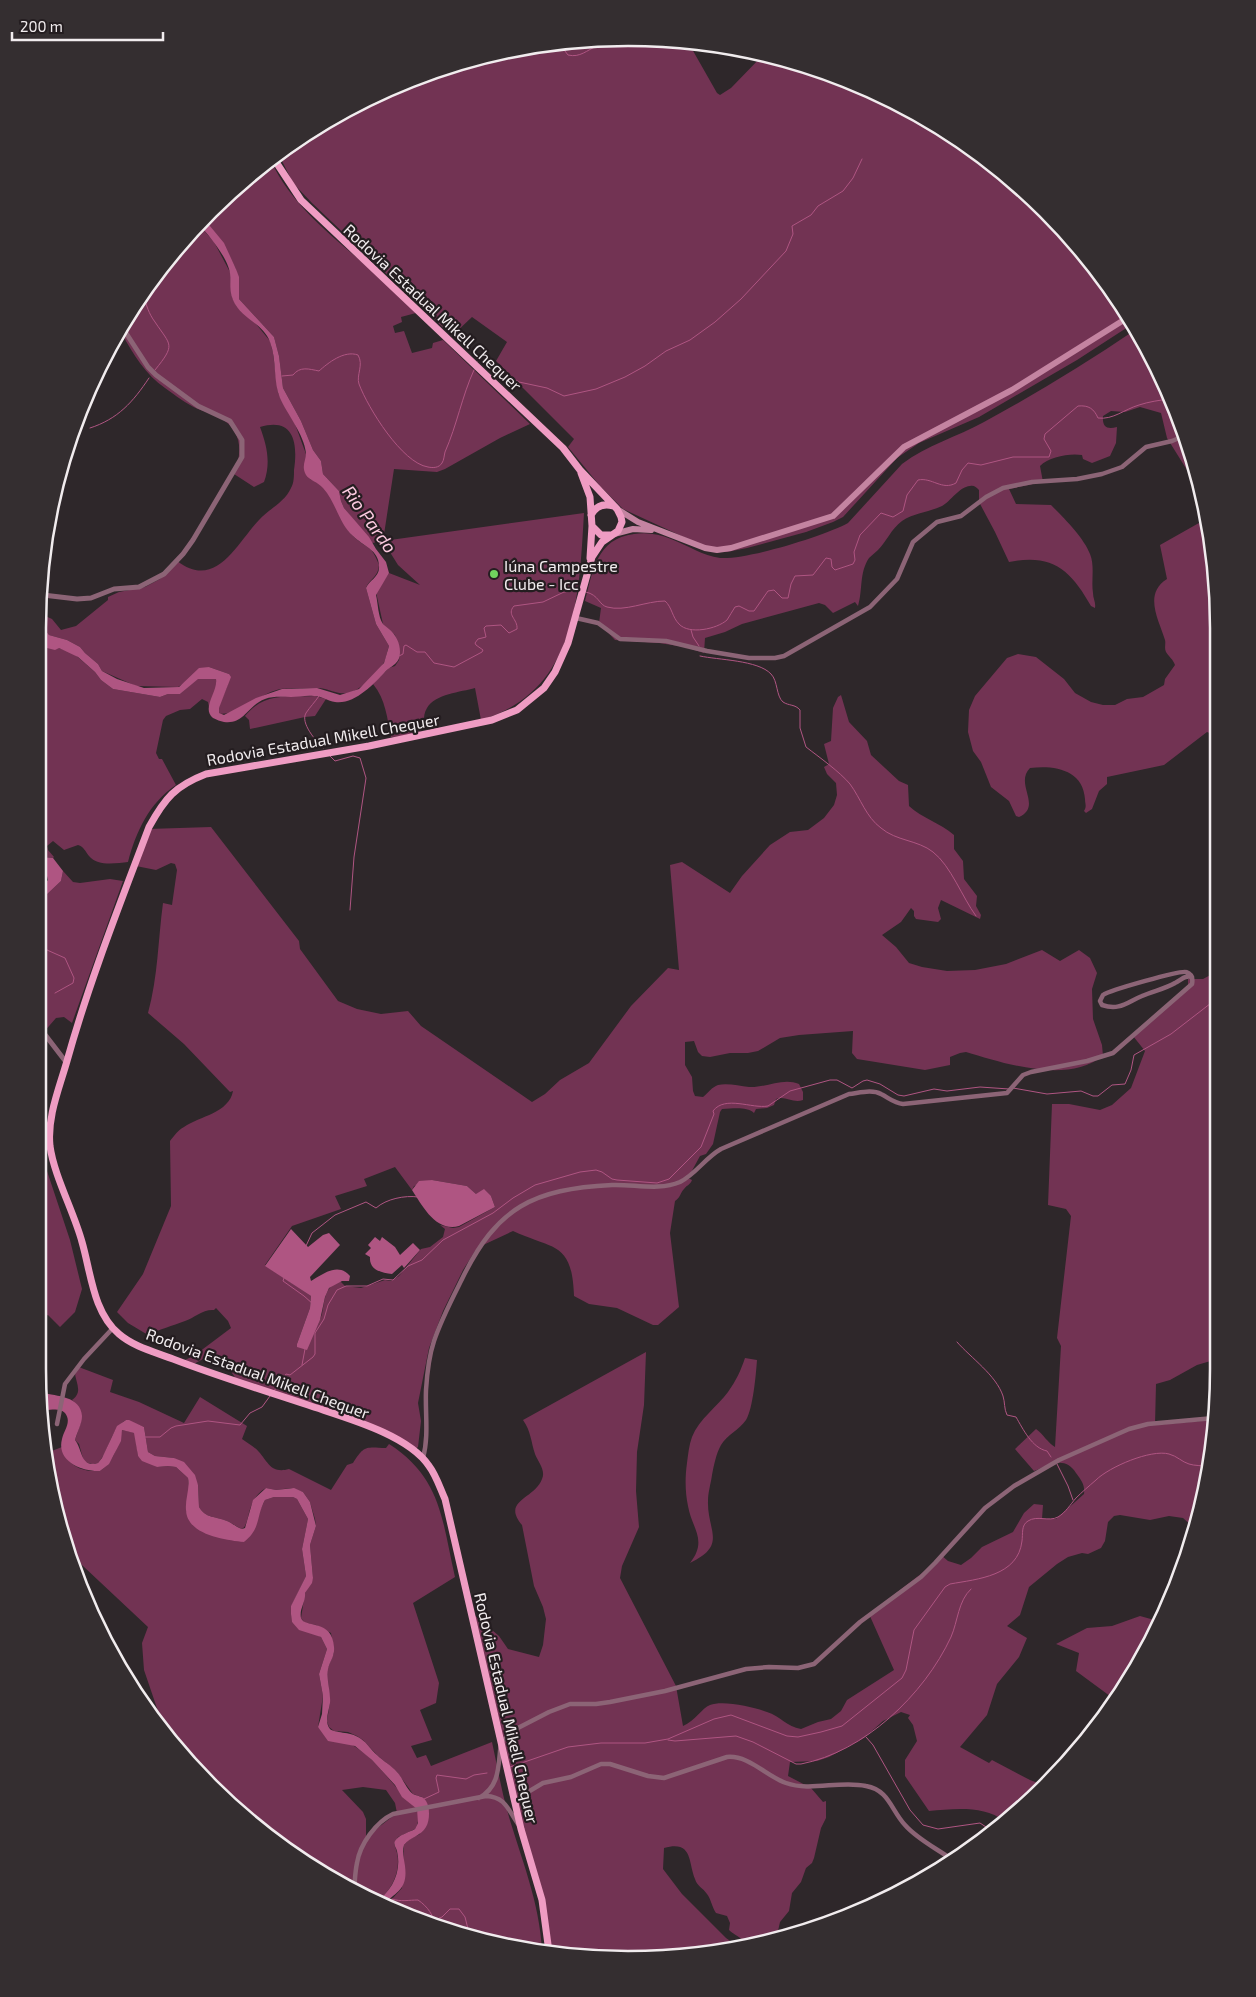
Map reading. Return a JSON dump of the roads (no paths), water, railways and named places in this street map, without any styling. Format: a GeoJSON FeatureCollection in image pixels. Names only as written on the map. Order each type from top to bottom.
{"type":"FeatureCollection","features":[{"type":"Feature","properties":{"kind":"main road","name":"Rodovia Estadual Mikell Chequer"},"geometry":{"type":"LineString","coordinates":[[277,164],[293,190],[315,214],[549,435],[615,508]]}},
{"type":"Feature","properties":{"kind":"main road"},"geometry":{"type":"LineString","coordinates":[[591,516],[595,509],[602,505],[615,508],[638,522],[705,548],[717,550],[732,548],[833,516],[904,447],[1012,390],[1122,321]]}},
{"type":"Feature","properties":{"kind":"main road"},"geometry":{"type":"LineString","coordinates":[[580,470],[590,496],[592,526],[590,564]]}},
{"type":"Feature","properties":{"kind":"main road"},"geometry":{"type":"LineString","coordinates":[[590,564],[597,548],[618,531],[622,522],[615,508]]}},
{"type":"Feature","properties":{"kind":"main road"},"geometry":{"type":"LineString","coordinates":[[592,526],[601,535],[632,529],[660,531]]}},
{"type":"Feature","properties":{"kind":"main road","name":"Rodovia Estadual Mikell Chequer"},"geometry":{"type":"LineString","coordinates":[[548,1945],[542,1900],[515,1803],[445,1499],[430,1466],[410,1446],[394,1437],[344,1417],[210,1373],[143,1348],[120,1335],[103,1315],[97,1300],[82,1240],[58,1175],[50,1147],[50,1131],[54,1104],[74,1035],[149,827],[157,813],[174,792],[187,781],[206,774],[369,746],[492,720],[507,715],[529,702],[544,688],[562,659],[576,618],[590,564]]}},
{"type":"Feature","properties":{"kind":"street"},"geometry":{"type":"LineString","coordinates":[[47,595],[86,598],[114,589],[139,587],[164,574],[193,540],[242,457],[242,440],[230,421],[198,406],[156,375],[148,367],[126,333]]}},
{"type":"Feature","properties":{"kind":"street"},"geometry":{"type":"LineString","coordinates":[[576,618],[598,623],[620,640],[666,641],[707,651],[749,658],[784,656],[870,607],[897,579],[913,542],[937,522],[963,515],[986,497],[1003,488],[1032,482],[1069,480],[1102,474],[1122,467],[1146,447],[1178,438]]}},
{"type":"Feature","properties":{"kind":"street"},"geometry":{"type":"LineString","coordinates":[[423,1458],[426,1442],[426,1389],[434,1341],[451,1300],[481,1243],[507,1214],[534,1198],[557,1192],[611,1185],[650,1187],[671,1185],[692,1174],[710,1155],[721,1149],[850,1094],[878,1093],[892,1101],[903,1104],[1007,1093],[1020,1078],[1031,1072],[1087,1061],[1113,1053],[1192,984],[1192,977],[1187,972],[1180,971],[1105,993],[1100,999],[1100,1003],[1104,1006],[1124,1006],[1142,996],[1174,984],[1185,976],[1192,977]]}},
{"type":"Feature","properties":{"kind":"street"},"geometry":{"type":"LineString","coordinates":[[46,1037],[66,1062]]}},
{"type":"Feature","properties":{"kind":"street"},"geometry":{"type":"LineString","coordinates":[[57,1424],[62,1395],[68,1379],[113,1328]]}},
{"type":"Feature","properties":{"kind":"street"},"geometry":{"type":"LineString","coordinates":[[479,1798],[492,1788],[498,1767],[501,1742],[516,1729],[549,1712],[570,1704],[610,1702],[746,1669],[770,1667],[798,1668],[814,1664],[860,1622],[920,1577],[985,1508],[1014,1486],[1059,1460],[1129,1429],[1148,1424],[1208,1419]]}},
{"type":"Feature","properties":{"kind":"street"},"geometry":{"type":"LineString","coordinates":[[515,1803],[528,1792],[543,1784],[571,1777],[601,1764],[610,1764],[648,1776],[664,1778],[727,1757],[738,1757],[769,1775],[798,1786],[858,1785],[877,1789],[888,1799],[905,1826],[946,1856]]}},
{"type":"Feature","properties":{"kind":"street"},"geometry":{"type":"LineString","coordinates":[[355,1882],[357,1862],[373,1830],[387,1817],[402,1811],[486,1796],[498,1798],[522,1829]]}},
{"type":"Feature","properties":{"kind":"waterway"},"geometry":{"type":"LineString","coordinates":[[564,50],[568,55],[572,56],[580,55],[596,47]]}},
{"type":"Feature","properties":{"kind":"waterway"},"geometry":{"type":"LineString","coordinates":[[478,361],[480,359],[484,360],[519,382],[547,388],[564,396],[596,389],[625,377],[666,351],[690,340],[715,322],[741,299],[786,251],[793,234],[792,226],[811,215],[818,206],[843,191],[853,178],[862,159]]}},
{"type":"Feature","properties":{"kind":"waterway"},"geometry":{"type":"LineString","coordinates":[[146,302],[149,313],[169,345],[166,355],[155,370]]}},
{"type":"Feature","properties":{"kind":"waterway"},"geometry":{"type":"LineString","coordinates":[[282,376],[293,375],[302,369],[319,371],[342,356],[347,354],[358,355],[360,359],[359,384],[378,420],[408,456],[418,463],[434,467],[439,466],[443,462],[474,370]]}},
{"type":"Feature","properties":{"kind":"waterway"},"geometry":{"type":"LineString","coordinates":[[90,428],[117,415],[131,402],[149,378]]}},
{"type":"Feature","properties":{"kind":"waterway"},"geometry":{"type":"LineString","coordinates":[[586,592],[594,595],[604,606],[614,608],[665,601],[679,624],[684,627],[703,630],[717,626],[727,620],[735,607],[739,606],[749,611],[754,611],[768,591],[774,590],[782,598],[788,598],[795,576],[813,575],[826,558],[831,559],[832,567],[835,570],[853,564],[855,560],[854,552],[860,535],[881,513],[893,517],[903,511],[907,495],[918,480],[951,485],[956,483],[962,470],[968,463],[981,465],[1013,457],[1049,457],[1051,451],[1044,439],[1045,434],[1078,406],[1088,407],[1095,412],[1098,418],[1103,418],[1114,416],[1143,404],[1163,400]]}},
{"type":"Feature","properties":{"kind":"waterway"},"geometry":{"type":"LineString","coordinates":[[399,656],[403,654],[404,646],[406,645],[417,652],[425,652],[434,663],[454,667],[482,652],[483,650],[475,643],[478,639],[486,637],[484,628],[486,626],[501,625],[509,633],[517,629],[511,612],[514,606],[543,602],[564,592],[579,591]]}},
{"type":"Feature","properties":{"kind":"waterway"},"geometry":{"type":"LineString","coordinates":[[691,630],[699,646]]}},
{"type":"Feature","properties":{"kind":"waterway"},"geometry":{"type":"LineString","coordinates":[[700,656],[748,663],[765,669],[771,674],[783,702],[800,710],[800,728],[806,747],[846,779],[876,824],[893,836],[921,845],[933,852],[951,873],[976,916]]}},
{"type":"Feature","properties":{"kind":"waterway"},"geometry":{"type":"LineString","coordinates":[[319,696],[306,713],[305,722],[310,732],[323,748]]}},
{"type":"Feature","properties":{"kind":"waterway"},"geometry":{"type":"LineString","coordinates":[[330,756],[335,761],[353,756],[360,758],[366,778],[354,857],[350,910]]}},
{"type":"Feature","properties":{"kind":"waterway"},"geometry":{"type":"LineString","coordinates":[[46,948],[65,958],[74,978],[73,983],[55,993]]}},
{"type":"Feature","properties":{"kind":"waterway"},"geometry":{"type":"LineString","coordinates":[[1013,1088],[1047,1094],[1081,1091],[1098,1096],[1112,1085],[1125,1084],[1131,1070],[1134,1055],[1171,1034],[1210,1004]]}},
{"type":"Feature","properties":{"kind":"waterway"},"geometry":{"type":"LineString","coordinates":[[274,1391],[286,1374],[290,1375],[315,1354],[315,1333],[324,1319],[328,1305],[337,1290],[346,1286],[367,1286],[383,1279],[393,1280],[408,1266],[422,1260],[443,1240],[493,1213],[535,1185],[580,1172],[596,1170],[617,1180],[657,1183],[669,1179],[701,1147],[714,1114],[713,1111],[718,1106],[731,1103],[768,1106],[790,1091],[830,1080],[837,1080],[852,1088],[867,1080],[904,1096],[934,1089],[947,1091],[980,1087],[1009,1089]]}},
{"type":"Feature","properties":{"kind":"waterway"},"geometry":{"type":"LineString","coordinates":[[306,1246],[312,1233],[335,1215],[366,1202],[376,1208],[396,1198],[418,1197]]}},
{"type":"Feature","properties":{"kind":"waterway"},"geometry":{"type":"LineString","coordinates":[[284,1278],[283,1281],[313,1304]]}},
{"type":"Feature","properties":{"kind":"waterway"},"geometry":{"type":"LineString","coordinates":[[957,1342],[983,1367],[1000,1388],[1007,1415],[1016,1417],[1032,1442],[1047,1451],[1051,1457]]}},
{"type":"Feature","properties":{"kind":"waterway"},"geometry":{"type":"LineString","coordinates":[[302,1365],[305,1349]]}},
{"type":"Feature","properties":{"kind":"waterway"},"geometry":{"type":"LineString","coordinates":[[145,1437],[160,1437],[176,1426],[208,1421],[240,1425],[250,1413],[262,1407],[270,1396]]}},
{"type":"Feature","properties":{"kind":"waterway"},"geometry":{"type":"LineString","coordinates":[[510,1767],[568,1747],[601,1743],[645,1743],[668,1739],[714,1719],[731,1715],[787,1736],[798,1737],[842,1726],[902,1678],[906,1670],[914,1630],[945,1587],[950,1584],[995,1574],[1005,1569],[1019,1553],[1023,1527],[1028,1521],[1058,1517],[1102,1475],[1131,1460],[1161,1453],[1175,1456],[1189,1464],[1202,1466]]}},
{"type":"Feature","properties":{"kind":"waterway"},"geometry":{"type":"LineString","coordinates":[[1057,1464],[1073,1500]]}},
{"type":"Feature","properties":{"kind":"waterway"},"geometry":{"type":"LineString","coordinates":[[668,1740],[736,1736],[753,1742],[796,1764],[824,1757],[847,1747],[869,1734],[890,1718],[925,1680],[951,1637],[963,1599],[971,1589]]}},
{"type":"Feature","properties":{"kind":"waterway"},"geometry":{"type":"LineString","coordinates":[[866,1737],[873,1745],[910,1810],[923,1825],[938,1829],[980,1823],[986,1827]]}},
{"type":"Feature","properties":{"kind":"waterway"},"geometry":{"type":"LineString","coordinates":[[424,1799],[439,1792],[437,1775],[466,1779],[474,1775],[487,1773]]}},
{"type":"Feature","properties":{"kind":"waterway"},"geometry":{"type":"LineString","coordinates":[[392,1899],[402,1901],[418,1900],[430,1911],[432,1917]]}},
{"type":"Feature","properties":{"kind":"waterway"},"geometry":{"type":"LineString","coordinates":[[438,1919],[450,1909],[459,1909],[465,1917],[468,1928]]}},
{"type":"Feature","properties":{"kind":"place","name":"Iúna Campestre Clube - Icc"},"geometry":{"type":"Point","coordinates":[494,574]}},
{"type":"Feature","properties":{"kind":"water label","name":"Rio Pardo"},"geometry":{"type":"Point","coordinates":[370,519]}}]}
